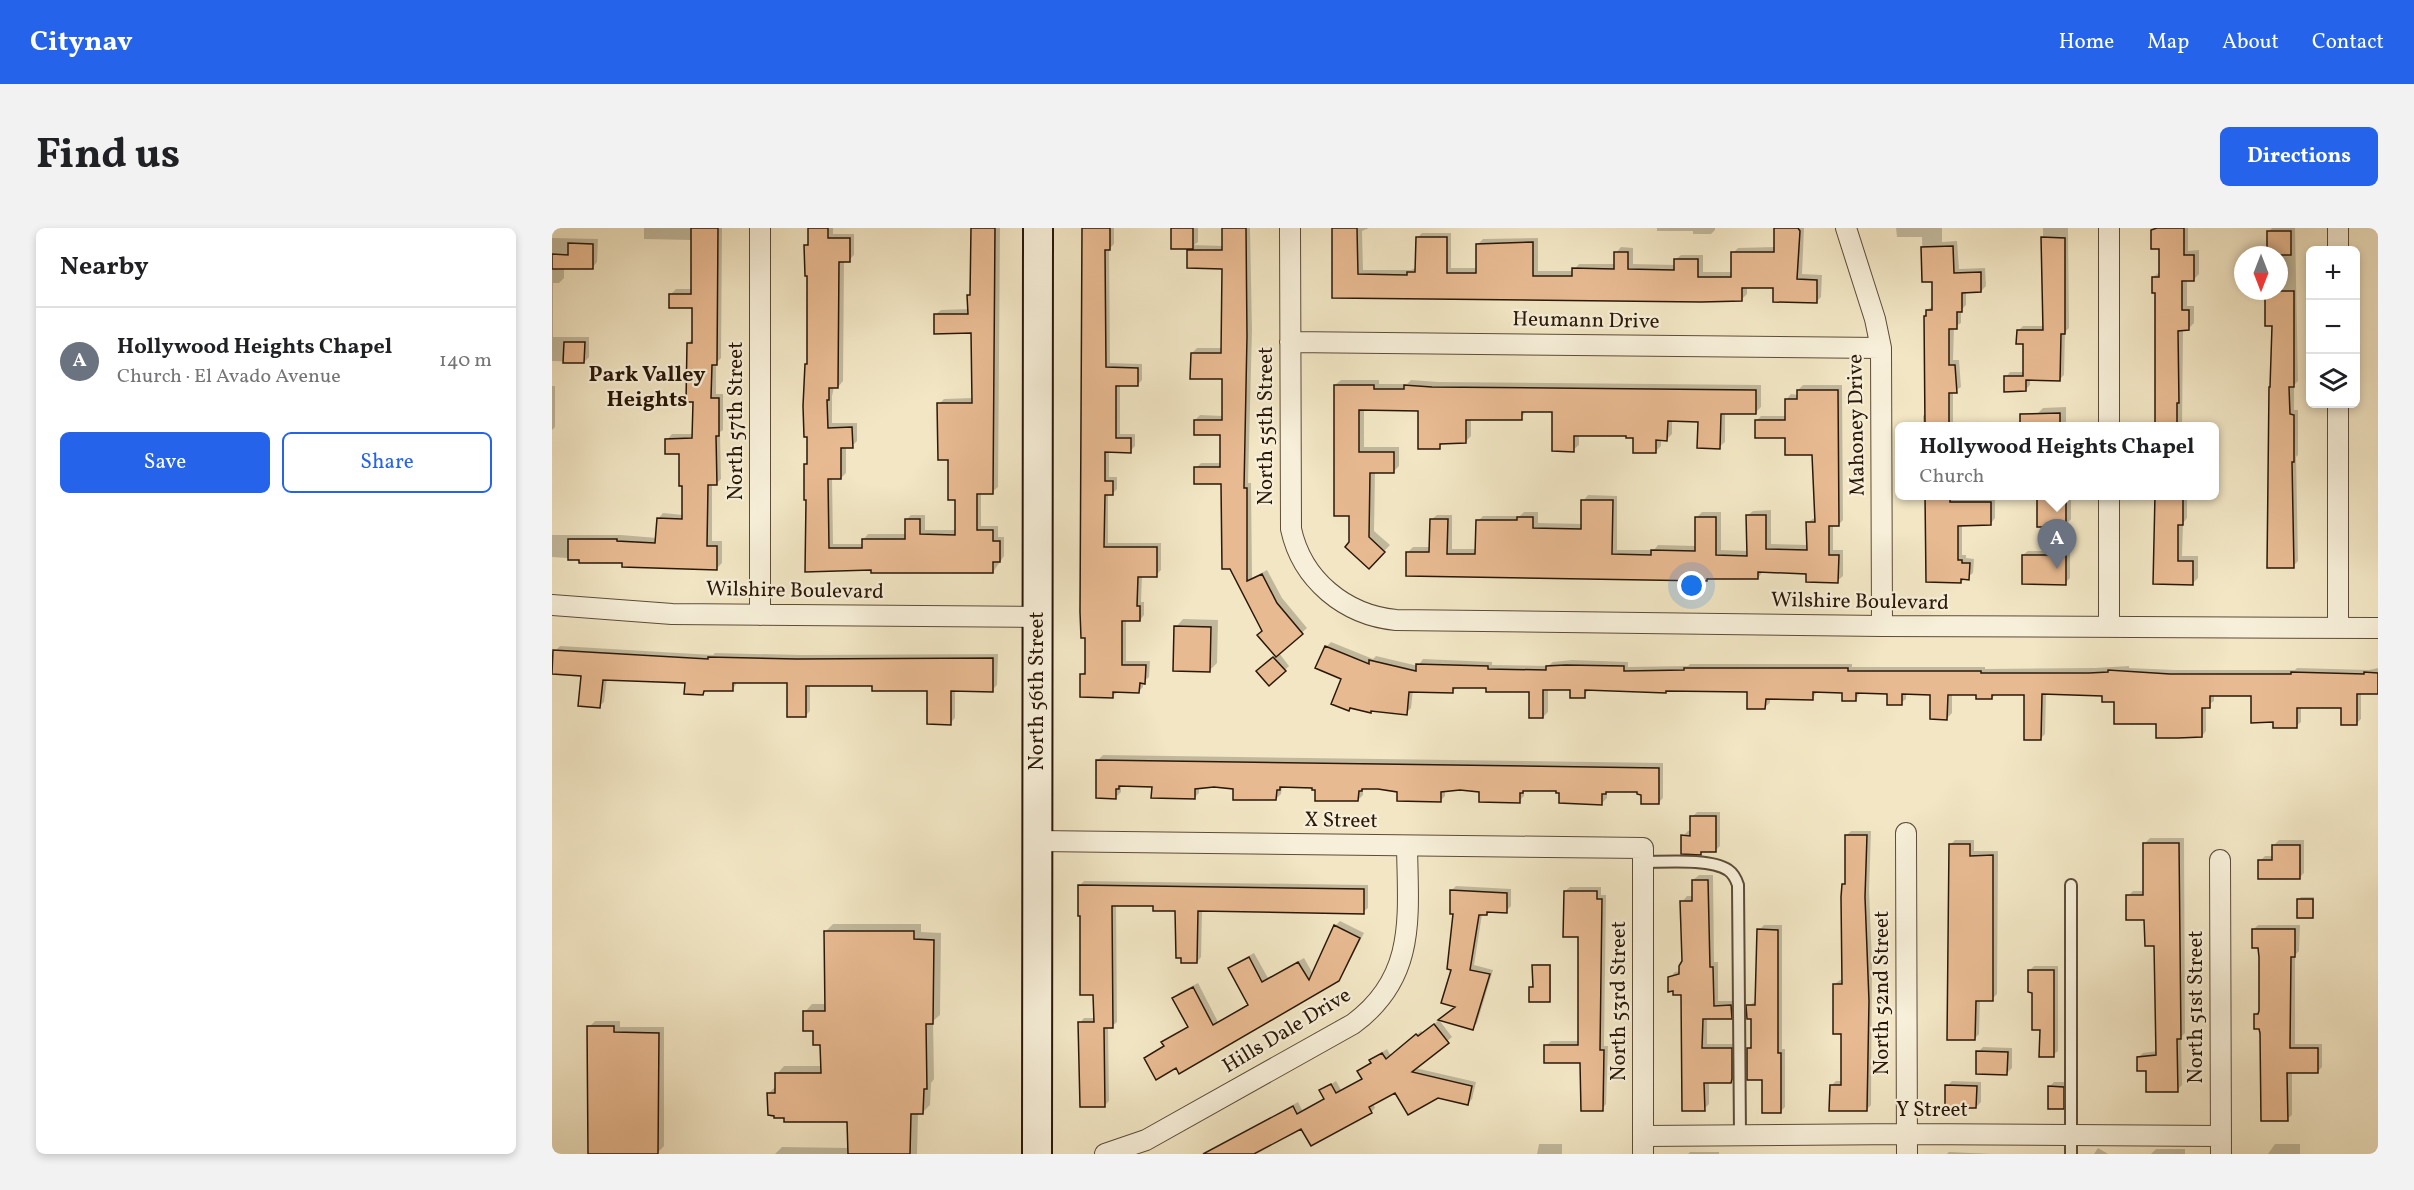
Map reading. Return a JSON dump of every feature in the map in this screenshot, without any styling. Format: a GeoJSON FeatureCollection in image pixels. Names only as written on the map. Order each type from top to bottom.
{"type":"FeatureCollection","features":[{"type":"Feature","properties":{"kind":"main road","name":"North 56th Street"},"geometry":{"type":"LineString","coordinates":[[1037,1154],[1038,228]]}},
{"type":"Feature","properties":{"kind":"street","name":"North 57th Street"},"geometry":{"type":"LineString","coordinates":[[760,228],[760,615]]}},
{"type":"Feature","properties":{"kind":"street","name":"North 55th Street"},"geometry":{"type":"LineString","coordinates":[[1290,228],[1291,529],[1299,554],[1310,573],[1344,604]]}},
{"type":"Feature","properties":{"kind":"street","name":"Mahoney Drive"},"geometry":{"type":"LineString","coordinates":[[1846,228],[1875,319],[1881,348],[1882,627]]}},
{"type":"Feature","properties":{"kind":"street"},"geometry":{"type":"LineString","coordinates":[[2109,228],[2109,422]]}},
{"type":"Feature","properties":{"kind":"street"},"geometry":{"type":"LineString","coordinates":[[2338,228],[2338,246]]}},
{"type":"Feature","properties":{"kind":"street","name":"Heumann Drive"},"geometry":{"type":"LineString","coordinates":[[1290,342],[1881,348]]}},
{"type":"Feature","properties":{"kind":"street"},"geometry":{"type":"LineString","coordinates":[[2338,408],[2338,628]]}},
{"type":"Feature","properties":{"kind":"street"},"geometry":{"type":"LineString","coordinates":[[2109,500],[2109,627]]}},
{"type":"Feature","properties":{"kind":"street","name":"Wilshire Boulevard"},"geometry":{"type":"LineString","coordinates":[[1344,604],[1370,616],[1396,620],[1882,627],[2378,628]]}},
{"type":"Feature","properties":{"kind":"street","name":"Wilshire Boulevard"},"geometry":{"type":"LineString","coordinates":[[552,605],[672,614],[1038,617]]}},
{"type":"Feature","properties":{"kind":"street","name":"North 52nd Street"},"geometry":{"type":"LineString","coordinates":[[1906,832],[1907,1154]]}},
{"type":"Feature","properties":{"kind":"street","name":"X Street"},"geometry":{"type":"LineString","coordinates":[[1037,841],[1407,846],[1643,855]]}},
{"type":"Feature","properties":{"kind":"street","name":"Hills Dale Drive"},"geometry":{"type":"LineString","coordinates":[[1105,1154],[1146,1140],[1353,1024],[1370,1011],[1390,987],[1403,954],[1406,932],[1407,846]]}},
{"type":"Feature","properties":{"kind":"street","name":"North 53rd Street"},"geometry":{"type":"LineString","coordinates":[[1643,855],[1643,1145]]}},
{"type":"Feature","properties":{"kind":"street","name":"North 51st Street"},"geometry":{"type":"LineString","coordinates":[[2220,860],[2221,1145]]}},
{"type":"Feature","properties":{"kind":"street","name":"Y Street"},"geometry":{"type":"LineString","coordinates":[[1643,1145],[1740,1135],[1907,1134],[2071,1145],[2221,1145]]}},
{"type":"Feature","properties":{"kind":"lane"},"geometry":{"type":"LineString","coordinates":[[1643,855],[1727,868],[1738,885],[1740,1135]]}},
{"type":"Feature","properties":{"kind":"lane"},"geometry":{"type":"LineString","coordinates":[[2071,885],[2071,1145]]}},
{"type":"Feature","properties":{"kind":"building"},"geometry":{"type":"Polygon","coordinates":[[[691,228],[718,228],[717,365],[712,365],[711,398],[719,398],[719,436],[716,436],[717,485],[708,485],[707,546],[717,546],[717,570],[622,567],[622,563],[579,563],[579,560],[568,560],[568,539],[617,539],[617,541],[655,543],[657,518],[682,519],[679,454],[665,454],[665,439],[692,438],[693,402],[686,402],[687,343],[692,343],[692,308],[669,308],[669,294],[691,294],[691,228]]]}},
{"type":"Feature","properties":{"kind":"building"},"geometry":{"type":"Polygon","coordinates":[[[808,228],[828,228],[828,238],[850,238],[850,262],[839,262],[838,388],[829,388],[829,400],[827,400],[828,428],[852,427],[853,448],[841,448],[841,479],[828,479],[829,548],[862,548],[862,539],[905,539],[905,519],[920,519],[920,534],[955,535],[955,500],[948,500],[948,460],[938,460],[937,403],[972,403],[971,333],[934,334],[934,314],[968,314],[971,228],[995,228],[993,494],[977,494],[977,530],[993,530],[993,541],[1000,541],[1000,562],[993,562],[993,573],[871,573],[871,570],[805,572],[804,464],[807,464],[807,437],[804,437],[803,406],[805,364],[807,364],[807,276],[805,276],[804,245],[808,245],[808,228]]]}},
{"type":"Feature","properties":{"kind":"building"},"geometry":{"type":"Polygon","coordinates":[[[1082,228],[1110,228],[1110,250],[1105,250],[1106,367],[1138,368],[1138,386],[1116,386],[1116,438],[1131,438],[1131,453],[1105,452],[1105,481],[1113,481],[1113,495],[1105,495],[1104,547],[1157,547],[1157,577],[1138,577],[1137,606],[1140,606],[1140,621],[1122,621],[1122,665],[1146,665],[1145,684],[1140,683],[1139,693],[1113,692],[1113,698],[1080,697],[1080,674],[1085,674],[1085,638],[1081,638],[1080,612],[1082,228]]]}},
{"type":"Feature","properties":{"kind":"building"},"geometry":{"type":"Polygon","coordinates":[[[1171,228],[1193,228],[1193,249],[1171,249],[1171,228]]]}},
{"type":"Feature","properties":{"kind":"building"},"geometry":{"type":"Polygon","coordinates":[[[1222,228],[1246,228],[1247,336],[1244,488],[1247,488],[1247,581],[1262,574],[1277,603],[1303,634],[1276,657],[1257,635],[1262,631],[1230,569],[1222,569],[1221,484],[1194,484],[1194,467],[1220,467],[1220,435],[1194,435],[1194,420],[1222,420],[1222,379],[1190,379],[1191,353],[1221,353],[1222,269],[1187,268],[1187,250],[1222,250],[1222,228]]]}},
{"type":"Feature","properties":{"kind":"building"},"geometry":{"type":"Polygon","coordinates":[[[1332,228],[1357,228],[1358,274],[1407,275],[1407,272],[1415,272],[1416,237],[1447,237],[1447,273],[1476,273],[1476,244],[1533,242],[1533,276],[1572,276],[1572,268],[1614,269],[1614,252],[1628,252],[1628,269],[1674,270],[1674,259],[1698,259],[1698,277],[1731,277],[1731,252],[1774,252],[1774,228],[1798,228],[1800,231],[1797,279],[1817,280],[1817,303],[1773,302],[1773,288],[1742,288],[1742,301],[1701,302],[1332,298],[1332,228]]]}},
{"type":"Feature","properties":{"kind":"building"},"geometry":{"type":"Polygon","coordinates":[[[2184,228],[2184,255],[2194,255],[2194,281],[2182,281],[2182,310],[2189,310],[2189,330],[2178,331],[2177,422],[2155,422],[2155,293],[2152,293],[2152,277],[2159,277],[2159,249],[2151,249],[2151,230],[2184,228]]]}},
{"type":"Feature","properties":{"kind":"building"},"geometry":{"type":"Polygon","coordinates":[[[2267,231],[2291,231],[2291,255],[2288,255],[2288,246],[2267,246],[2267,231]]]}},
{"type":"Feature","properties":{"kind":"building"},"geometry":{"type":"Polygon","coordinates":[[[2041,237],[2065,238],[2065,334],[2061,334],[2060,381],[2026,380],[2026,391],[2004,392],[2004,376],[2023,376],[2023,344],[2016,344],[2017,330],[2043,330],[2041,237]]]}},
{"type":"Feature","properties":{"kind":"building"},"geometry":{"type":"Polygon","coordinates":[[[568,243],[593,244],[593,269],[552,269],[552,254],[568,255],[568,243]]]}},
{"type":"Feature","properties":{"kind":"building"},"geometry":{"type":"Polygon","coordinates":[[[1953,246],[1954,273],[1981,272],[1981,292],[1962,293],[1962,312],[1957,312],[1957,329],[1949,329],[1949,365],[1955,365],[1957,393],[1949,393],[1949,422],[1925,422],[1924,316],[1926,316],[1926,310],[1932,310],[1932,282],[1922,282],[1921,247],[1953,246]]]}},
{"type":"Feature","properties":{"kind":"building"},"geometry":{"type":"Polygon","coordinates":[[[2288,291],[2294,291],[2294,387],[2289,387],[2290,414],[2294,415],[2294,462],[2292,462],[2294,568],[2267,568],[2272,326],[2265,326],[2265,300],[2288,300],[2288,291]]]}},
{"type":"Feature","properties":{"kind":"building"},"geometry":{"type":"Polygon","coordinates":[[[564,342],[585,342],[584,363],[563,363],[564,342]]]}},
{"type":"Feature","properties":{"kind":"building"},"geometry":{"type":"Polygon","coordinates":[[[1334,385],[1374,385],[1374,389],[1404,389],[1404,385],[1756,390],[1756,414],[1721,414],[1720,449],[1697,448],[1698,422],[1668,421],[1667,441],[1656,440],[1656,453],[1633,453],[1633,438],[1626,438],[1626,436],[1574,436],[1574,452],[1552,451],[1552,412],[1522,412],[1522,420],[1466,420],[1466,443],[1440,444],[1440,449],[1418,449],[1418,411],[1359,410],[1359,452],[1394,452],[1394,473],[1370,473],[1369,537],[1385,552],[1369,569],[1345,547],[1349,542],[1349,516],[1334,516],[1334,385]]]}},
{"type":"Feature","properties":{"kind":"building"},"geometry":{"type":"Polygon","coordinates":[[[1797,390],[1838,390],[1839,526],[1829,526],[1829,555],[1839,555],[1838,583],[1806,582],[1806,574],[1758,572],[1758,579],[1707,579],[1707,581],[1406,576],[1406,552],[1429,552],[1430,519],[1448,519],[1447,554],[1475,554],[1476,520],[1517,520],[1517,517],[1533,517],[1533,528],[1581,529],[1581,500],[1613,500],[1612,554],[1651,555],[1651,550],[1695,551],[1695,517],[1716,517],[1716,555],[1747,556],[1746,515],[1766,515],[1766,549],[1807,550],[1806,522],[1815,522],[1812,455],[1785,455],[1785,438],[1755,438],[1755,420],[1785,420],[1785,399],[1797,399],[1797,390]]]}},
{"type":"Feature","properties":{"kind":"building"},"geometry":{"type":"Polygon","coordinates":[[[2060,413],[2060,422],[2020,422],[2020,414],[2060,413]]]}},
{"type":"Feature","properties":{"kind":"building"},"geometry":{"type":"Polygon","coordinates":[[[1925,500],[1991,502],[1991,525],[1958,526],[1958,560],[1962,560],[1962,563],[1970,563],[1969,580],[1961,579],[1961,583],[1926,582],[1925,500]]]}},
{"type":"Feature","properties":{"kind":"building"},"geometry":{"type":"Polygon","coordinates":[[[2037,500],[2066,500],[2066,527],[2037,527],[2037,500]]]}},
{"type":"Feature","properties":{"kind":"building"},"geometry":{"type":"Polygon","coordinates":[[[2155,500],[2183,500],[2183,525],[2178,525],[2178,561],[2193,561],[2193,585],[2153,584],[2155,500]]]}},
{"type":"Feature","properties":{"kind":"building"},"geometry":{"type":"Polygon","coordinates":[[[2022,555],[2066,555],[2066,585],[2022,584],[2022,555]]]}},
{"type":"Feature","properties":{"kind":"building"},"geometry":{"type":"Polygon","coordinates":[[[1174,626],[1211,627],[1210,672],[1173,671],[1174,626]]]}},
{"type":"Feature","properties":{"kind":"building"},"geometry":{"type":"Polygon","coordinates":[[[1325,646],[1369,664],[1369,660],[1416,671],[1416,664],[1546,670],[1546,666],[1624,666],[1624,671],[1684,670],[1684,668],[1848,668],[1848,671],[1981,671],[1981,673],[2089,673],[2108,672],[2108,670],[2170,674],[2291,674],[2291,672],[2364,674],[2364,672],[2378,673],[2378,694],[2357,694],[2357,725],[2341,725],[2341,708],[2297,708],[2297,728],[2273,728],[2273,722],[2251,723],[2251,696],[2210,696],[2210,708],[2202,708],[2202,737],[2178,738],[2156,738],[2156,724],[2114,724],[2114,702],[2102,702],[2102,696],[2042,694],[2041,740],[2024,740],[2024,695],[1992,695],[1992,699],[1976,699],[1976,695],[1948,695],[1947,720],[1930,719],[1930,695],[1902,694],[1902,705],[1887,705],[1887,694],[1856,693],[1856,701],[1842,701],[1842,693],[1813,692],[1813,700],[1766,699],[1765,709],[1747,709],[1747,692],[1666,691],[1666,693],[1585,690],[1585,698],[1570,698],[1570,690],[1543,690],[1543,718],[1529,718],[1529,692],[1486,692],[1486,688],[1453,688],[1453,693],[1409,692],[1407,715],[1371,711],[1371,713],[1350,708],[1349,711],[1331,704],[1341,679],[1315,668],[1325,646]]]}},
{"type":"Feature","properties":{"kind":"building"},"geometry":{"type":"Polygon","coordinates":[[[553,650],[708,659],[708,657],[993,658],[993,692],[951,691],[951,725],[927,724],[927,691],[872,691],[872,686],[806,686],[806,717],[787,717],[787,683],[733,683],[733,691],[704,691],[703,695],[684,694],[685,683],[603,680],[600,708],[578,706],[581,676],[552,674],[553,650]]]}},
{"type":"Feature","properties":{"kind":"building"},"geometry":{"type":"Polygon","coordinates":[[[1273,657],[1286,671],[1269,686],[1256,671],[1273,657]]]}},
{"type":"Feature","properties":{"kind":"building"},"geometry":{"type":"Polygon","coordinates":[[[1096,760],[1659,768],[1659,804],[1641,804],[1641,795],[1637,792],[1606,792],[1602,794],[1602,805],[1559,803],[1559,793],[1556,791],[1523,791],[1520,793],[1520,803],[1479,802],[1479,792],[1460,790],[1441,792],[1441,802],[1397,801],[1397,792],[1378,789],[1362,789],[1359,791],[1358,801],[1315,801],[1315,790],[1312,788],[1280,787],[1280,790],[1277,790],[1276,800],[1233,800],[1233,789],[1214,787],[1195,789],[1195,799],[1151,798],[1152,787],[1119,786],[1119,789],[1116,789],[1116,799],[1096,798],[1096,760]]]}},
{"type":"Feature","properties":{"kind":"building"},"geometry":{"type":"Polygon","coordinates":[[[1690,816],[1716,816],[1716,852],[1701,852],[1701,855],[1681,854],[1681,835],[1690,836],[1690,816]]]}},
{"type":"Feature","properties":{"kind":"building"},"geometry":{"type":"Polygon","coordinates":[[[1845,835],[1867,835],[1865,897],[1869,1001],[1867,1111],[1829,1111],[1830,1085],[1841,1085],[1841,1034],[1833,1034],[1833,984],[1842,984],[1841,897],[1842,884],[1845,884],[1845,835]]]}},
{"type":"Feature","properties":{"kind":"building"},"geometry":{"type":"Polygon","coordinates":[[[2143,843],[2179,843],[2181,1039],[2177,1039],[2178,1092],[2146,1092],[2146,1071],[2137,1071],[2137,1057],[2156,1055],[2154,946],[2145,946],[2144,920],[2126,920],[2126,895],[2143,895],[2143,843]]]}},
{"type":"Feature","properties":{"kind":"building"},"geometry":{"type":"Polygon","coordinates":[[[1949,844],[1970,844],[1970,856],[1993,855],[1993,1001],[1976,1001],[1975,1040],[1947,1040],[1949,844]]]}},
{"type":"Feature","properties":{"kind":"building"},"geometry":{"type":"Polygon","coordinates":[[[2272,845],[2300,845],[2300,879],[2258,879],[2258,860],[2272,860],[2272,845]]]}},
{"type":"Feature","properties":{"kind":"building"},"geometry":{"type":"Polygon","coordinates":[[[1692,880],[1708,880],[1710,967],[1713,967],[1714,1006],[1731,1005],[1732,1019],[1703,1019],[1702,1048],[1732,1048],[1731,1083],[1704,1083],[1705,1111],[1682,1111],[1681,995],[1673,995],[1673,991],[1668,992],[1668,977],[1679,974],[1682,961],[1680,901],[1692,901],[1692,880]]]}},
{"type":"Feature","properties":{"kind":"building"},"geometry":{"type":"Polygon","coordinates":[[[1078,885],[1364,889],[1364,914],[1198,911],[1197,963],[1181,963],[1181,958],[1176,958],[1175,911],[1153,911],[1153,906],[1112,906],[1113,1028],[1104,1028],[1105,1107],[1080,1107],[1078,1022],[1094,1022],[1093,995],[1080,995],[1078,885]]]}},
{"type":"Feature","properties":{"kind":"building"},"geometry":{"type":"Polygon","coordinates":[[[1450,890],[1507,893],[1507,913],[1487,912],[1487,915],[1479,915],[1470,970],[1490,974],[1473,1030],[1438,1020],[1455,1007],[1441,1003],[1451,970],[1447,969],[1453,914],[1450,914],[1450,890]]]}},
{"type":"Feature","properties":{"kind":"building"},"geometry":{"type":"Polygon","coordinates":[[[1564,891],[1597,891],[1597,899],[1602,899],[1600,1050],[1604,1050],[1603,1111],[1581,1111],[1580,1063],[1544,1063],[1544,1045],[1578,1045],[1578,937],[1563,937],[1564,891]]]}},
{"type":"Feature","properties":{"kind":"building"},"geometry":{"type":"Polygon","coordinates":[[[2297,899],[2313,899],[2313,918],[2297,918],[2297,899]]]}},
{"type":"Feature","properties":{"kind":"building"},"geometry":{"type":"Polygon","coordinates":[[[1334,925],[1360,938],[1339,981],[1179,1074],[1176,1068],[1156,1080],[1144,1058],[1164,1046],[1161,1042],[1188,1027],[1172,998],[1193,987],[1213,1025],[1248,1005],[1228,968],[1249,957],[1262,982],[1298,962],[1309,980],[1334,925]]]}},
{"type":"Feature","properties":{"kind":"building"},"geometry":{"type":"Polygon","coordinates":[[[1757,929],[1778,930],[1778,1053],[1781,1053],[1781,1113],[1762,1113],[1762,1080],[1747,1080],[1747,1048],[1751,1048],[1751,1019],[1747,1019],[1746,1005],[1755,1005],[1757,929]]]}},
{"type":"Feature","properties":{"kind":"building"},"geometry":{"type":"Polygon","coordinates":[[[2252,929],[2295,929],[2295,957],[2291,957],[2290,1048],[2318,1048],[2318,1073],[2287,1073],[2288,1121],[2261,1121],[2260,1033],[2259,1029],[2254,1029],[2254,1014],[2258,1014],[2259,1011],[2259,957],[2258,948],[2252,948],[2252,929]]]}},
{"type":"Feature","properties":{"kind":"building"},"geometry":{"type":"Polygon","coordinates":[[[824,931],[914,931],[914,939],[934,940],[933,1024],[926,1024],[927,1089],[924,1089],[923,1114],[911,1114],[910,1154],[848,1154],[847,1122],[784,1122],[784,1118],[774,1118],[768,1115],[767,1093],[775,1093],[775,1073],[821,1073],[820,1045],[813,1045],[813,1031],[803,1031],[803,1011],[825,1011],[824,931]]]}},
{"type":"Feature","properties":{"kind":"building"},"geometry":{"type":"Polygon","coordinates":[[[1532,965],[1550,965],[1550,1002],[1529,1002],[1529,987],[1533,987],[1532,965]]]}},
{"type":"Feature","properties":{"kind":"building"},"geometry":{"type":"Polygon","coordinates":[[[2028,970],[2054,970],[2054,1057],[2039,1057],[2040,1030],[2032,1030],[2032,993],[2028,992],[2028,970]]]}},
{"type":"Feature","properties":{"kind":"building"},"geometry":{"type":"Polygon","coordinates":[[[1434,1024],[1449,1043],[1412,1072],[1472,1086],[1468,1105],[1438,1098],[1408,1115],[1395,1093],[1369,1107],[1372,1113],[1311,1146],[1301,1129],[1254,1154],[1203,1154],[1293,1106],[1297,1114],[1324,1099],[1319,1090],[1331,1084],[1336,1093],[1362,1079],[1357,1071],[1371,1063],[1369,1060],[1382,1053],[1386,1059],[1416,1034],[1418,1036],[1434,1024]]]}},
{"type":"Feature","properties":{"kind":"building"},"geometry":{"type":"Polygon","coordinates":[[[587,1026],[614,1026],[614,1032],[659,1033],[658,1154],[588,1154],[587,1026]]]}},
{"type":"Feature","properties":{"kind":"building"},"geometry":{"type":"Polygon","coordinates":[[[1976,1051],[2008,1052],[2007,1075],[1976,1074],[1976,1051]]]}},
{"type":"Feature","properties":{"kind":"building"},"geometry":{"type":"Polygon","coordinates":[[[1945,1085],[1977,1086],[1976,1108],[1945,1108],[1945,1085]]]}},
{"type":"Feature","properties":{"kind":"building"},"geometry":{"type":"Polygon","coordinates":[[[2048,1086],[2064,1087],[2064,1109],[2048,1109],[2048,1086]]]}},
{"type":"Feature","properties":{"kind":"place","name":"Hollywood Heights Chapel"},"geometry":{"type":"Point","coordinates":[2057,569]}},
{"type":"Feature","properties":{"kind":"district","name":"Park Valley Heights"},"geometry":{"type":"Point","coordinates":[647,388]}}]}
